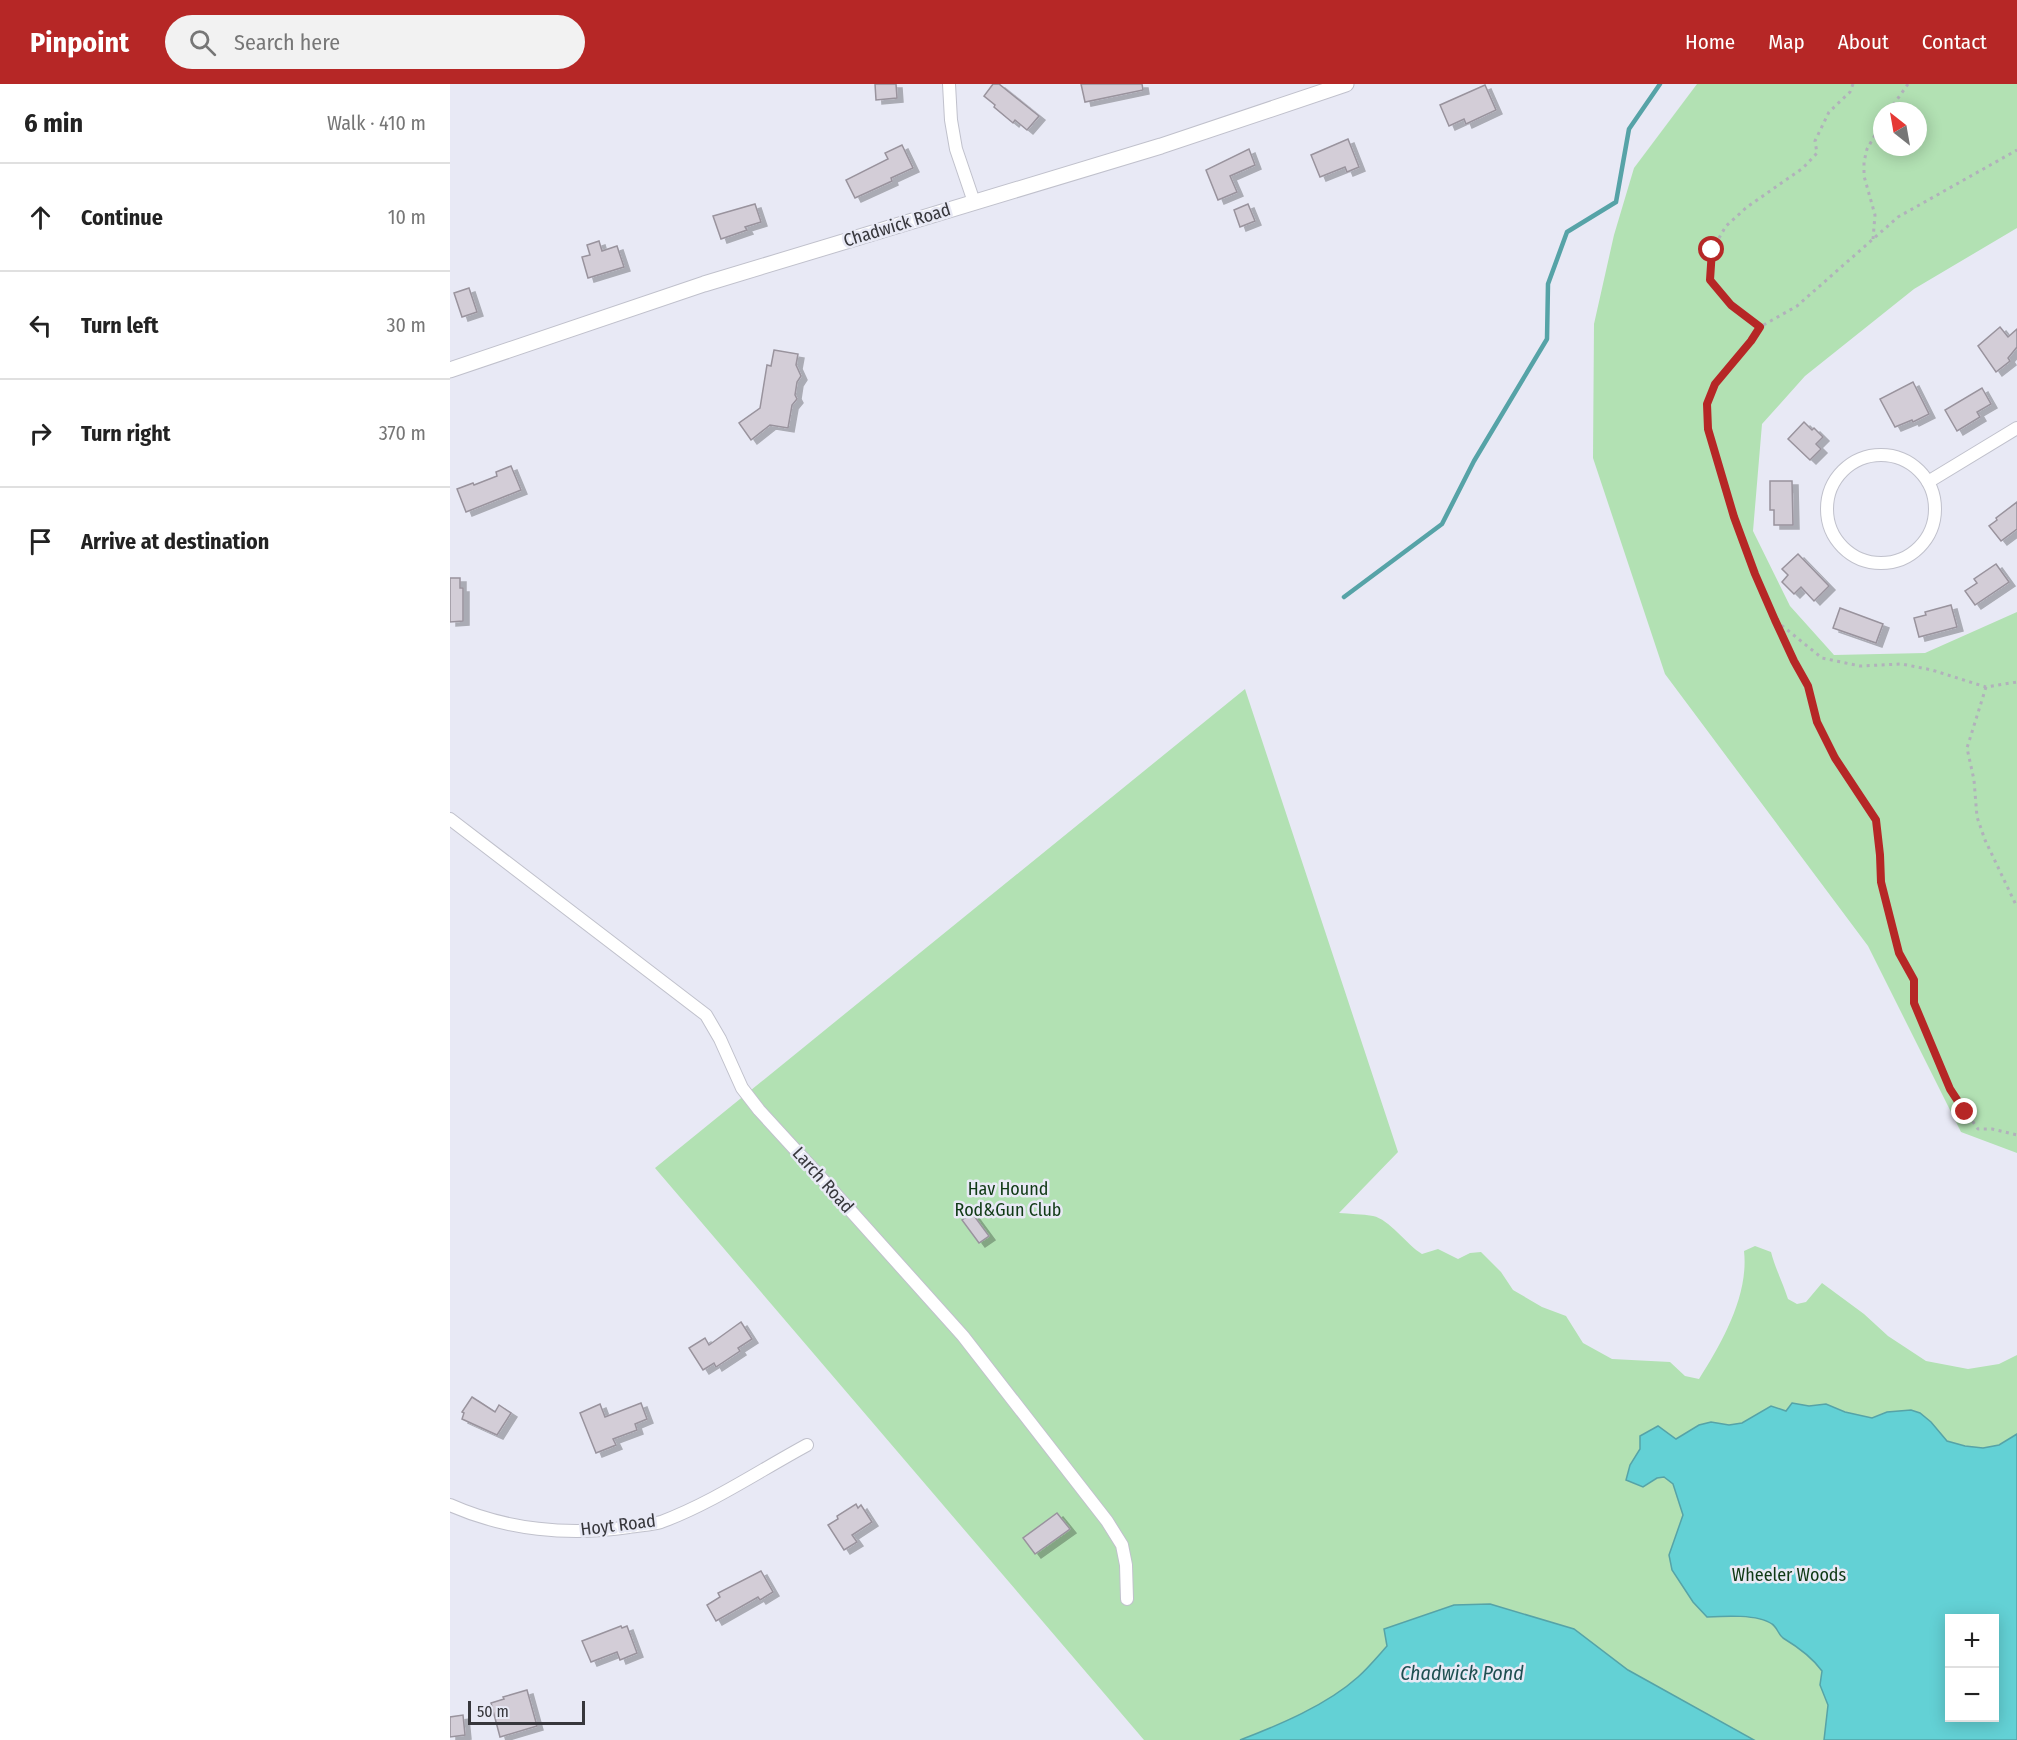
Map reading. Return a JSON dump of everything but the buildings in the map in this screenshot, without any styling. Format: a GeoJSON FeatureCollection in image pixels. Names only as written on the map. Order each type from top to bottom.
{"type":"FeatureCollection","features":[{"type":"Feature","properties":{"kind":"street"},"geometry":{"type":"LineString","coordinates":[[949,84],[956,149],[974,202]]}},
{"type":"Feature","properties":{"kind":"street","name":"Chadwick Road"},"geometry":{"type":"LineString","coordinates":[[450,370],[704,284],[1161,146],[1346,84]]}},
{"type":"Feature","properties":{"kind":"street"},"geometry":{"type":"LineString","coordinates":[[1928,482],[2017,428]]}},
{"type":"Feature","properties":{"kind":"street"},"geometry":{"type":"LineString","coordinates":[[1881,455],[1904,460],[1922,473],[1928,482],[1935,504],[1933,526],[1921,546],[1903,559],[1880,564],[1858,559],[1840,545],[1834,536],[1827,514],[1829,492],[1841,473],[1859,459],[1881,455]]}},
{"type":"Feature","properties":{"kind":"street","name":"Larch Road"},"geometry":{"type":"LineString","coordinates":[[450,819],[706,1015],[720,1039],[742,1088],[759,1110],[963,1336],[1107,1521],[1122,1545],[1126,1565],[1127,1599]]}},
{"type":"Feature","properties":{"kind":"street","name":"Hoyt Road"},"geometry":{"type":"LineString","coordinates":[[450,1505],[475,1516],[521,1526],[561,1531],[603,1531],[659,1522],[705,1502],[807,1445]]}},
{"type":"Feature","properties":{"kind":"path"},"geometry":{"type":"LineString","coordinates":[[1760,327],[1731,305],[1710,280],[1712,250],[1726,226],[1748,207],[1803,168],[1817,153],[1815,141],[1829,112],[1850,92],[1853,84]]}},
{"type":"Feature","properties":{"kind":"path"},"geometry":{"type":"LineString","coordinates":[[1895,102],[1908,84]]}},
{"type":"Feature","properties":{"kind":"path"},"geometry":{"type":"LineString","coordinates":[[1873,139],[1867,149],[1864,176],[1875,215],[1873,239]]}},
{"type":"Feature","properties":{"kind":"path"},"geometry":{"type":"LineString","coordinates":[[2017,150],[1898,218],[1797,306],[1760,327],[1715,384],[1707,404],[1708,429],[1734,517],[1755,574],[1794,661],[1808,686],[1817,722],[1835,758],[1876,820],[1881,882],[1899,953],[1914,980],[1914,1003],[1950,1089],[1978,1129],[1992,1129],[2017,1135]]}},
{"type":"Feature","properties":{"kind":"path"},"geometry":{"type":"LineString","coordinates":[[1775,620],[1822,658],[1860,666],[1902,664],[1932,670],[1986,687],[2017,682]]}},
{"type":"Feature","properties":{"kind":"path"},"geometry":{"type":"LineString","coordinates":[[1986,687],[1967,748],[1974,780],[1977,817],[1985,840],[2017,908]]}},
{"type":"Feature","properties":{"kind":"green space"},"geometry":{"type":"Polygon","coordinates":[[[1697,84],[2017,84],[2017,228],[1914,289],[1805,376],[1762,424],[1753,531],[1790,606],[1834,655],[1925,653],[2017,612],[2017,1153],[1961,1132],[1868,946],[1665,674],[1593,458],[1594,324],[1614,235],[1634,168],[1697,84]]]}},
{"type":"Feature","properties":{"kind":"green space","name":"Hav Hound Rod&Gun Club"},"geometry":{"type":"Polygon","coordinates":[[[1245,689],[1398,1152],[1339,1213],[1379,1218],[1422,1254],[1438,1249],[1458,1259],[1470,1253],[1481,1252],[1501,1272],[1513,1290],[1542,1307],[1566,1316],[1583,1343],[1612,1359],[1670,1362],[1685,1376],[1699,1379],[1725,1334],[1738,1301],[1744,1268],[1744,1251],[1755,1246],[1771,1252],[1788,1299],[1797,1304],[1806,1302],[1822,1283],[1864,1314],[1888,1336],[1926,1361],[1968,1369],[1999,1364],[2017,1355],[2017,1740],[1638,1740],[1424,1651],[1294,1740],[1144,1740],[655,1168],[1245,689]]]}},
{"type":"Feature","properties":{"kind":"water","name":"Wheeler Woods"},"geometry":{"type":"Polygon","coordinates":[[[1792,1403],[1809,1406],[1826,1404],[1845,1412],[1872,1418],[1887,1412],[1911,1410],[1920,1413],[1931,1422],[1947,1441],[1965,1446],[1983,1448],[1999,1445],[2017,1434],[2017,1740],[1824,1740],[1828,1705],[1820,1685],[1822,1671],[1814,1661],[1783,1638],[1774,1625],[1766,1621],[1741,1616],[1707,1617],[1693,1602],[1672,1570],[1669,1555],[1683,1515],[1673,1484],[1664,1477],[1657,1478],[1643,1487],[1626,1480],[1630,1465],[1640,1449],[1640,1436],[1658,1426],[1676,1439],[1699,1425],[1711,1422],[1729,1425],[1742,1423],[1771,1406],[1786,1411],[1792,1403]]]}},
{"type":"Feature","properties":{"kind":"water","name":"Chadwick Pond"},"geometry":{"type":"Polygon","coordinates":[[[1490,1604],[1574,1629],[1628,1670],[1754,1740],[1240,1740],[1302,1713],[1346,1687],[1387,1646],[1384,1629],[1454,1605],[1490,1604]]]}},
{"type":"Feature","properties":{"kind":"waterway"},"geometry":{"type":"LineString","coordinates":[[1344,597],[1442,524],[1474,461],[1547,339],[1548,284],[1567,232],[1616,202],[1629,129],[1660,84]]}},
{"type":"Feature","properties":{"kind":"route"},"geometry":{"type":"LineString","coordinates":[[1712,250],[1710,280],[1731,305],[1760,327],[1715,384],[1707,404],[1708,429],[1734,517],[1755,574],[1794,661],[1808,686],[1817,722],[1835,758],[1876,820],[1881,882],[1899,953],[1914,980],[1914,1003],[1950,1089],[1965,1112]]}}]}
